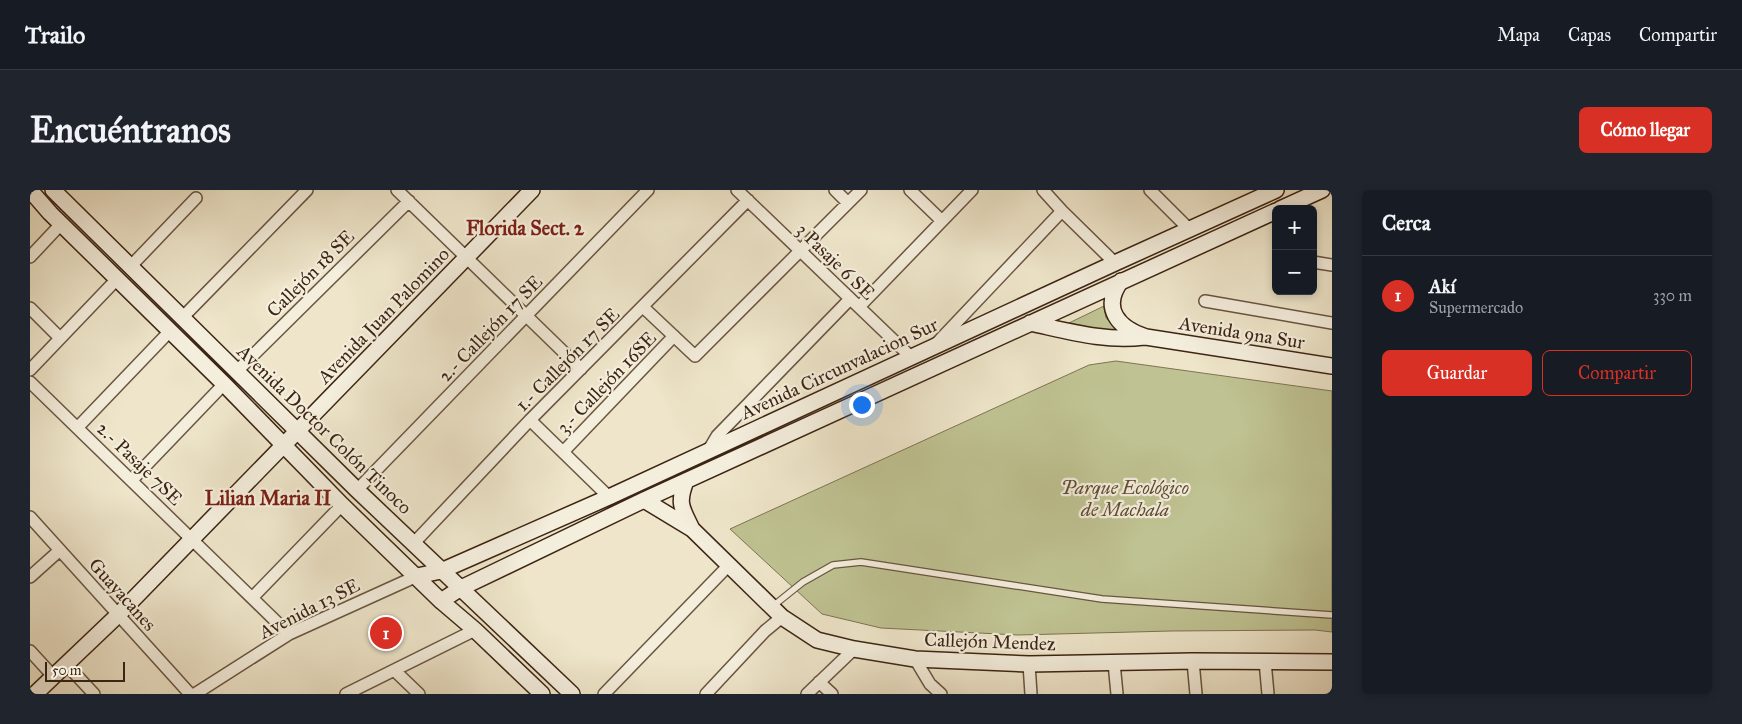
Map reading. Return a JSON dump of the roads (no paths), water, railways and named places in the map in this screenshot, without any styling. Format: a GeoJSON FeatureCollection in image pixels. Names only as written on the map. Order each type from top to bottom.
{"type":"FeatureCollection","features":[{"type":"Feature","properties":{"kind":"main road","name":"Avenida Doctor Colón Tinoco"},"geometry":{"type":"LineString","coordinates":[[30,190],[342,504],[542,694]]}},
{"type":"Feature","properties":{"kind":"main road","name":"Avenida Juan Palomino"},"geometry":{"type":"LineString","coordinates":[[35,694],[118,615],[532,190]]}},
{"type":"Feature","properties":{"kind":"main road","name":"Avenida Circunvalacion Sur"},"geometry":{"type":"LineString","coordinates":[[1289,205],[1322,190]]}},
{"type":"Feature","properties":{"kind":"main road","name":"Avenida Circunvalacion Sur"},"geometry":{"type":"LineString","coordinates":[[417,576],[442,571],[609,497],[1270,191]]}},
{"type":"Feature","properties":{"kind":"main road"},"geometry":{"type":"LineString","coordinates":[[1270,191],[1278,205]]}},
{"type":"Feature","properties":{"kind":"main road","name":"Avenida Doctor Colón Tinoco"},"geometry":{"type":"LineString","coordinates":[[61,193],[130,267],[357,490],[572,694]]}},
{"type":"Feature","properties":{"kind":"main road","name":"Avenida Circunvalacion Sur"},"geometry":{"type":"LineString","coordinates":[[442,601],[461,588],[644,500],[1272,213]]}},
{"type":"Feature","properties":{"kind":"main road","name":"Avenida 9na Sur"},"geometry":{"type":"LineString","coordinates":[[1121,281],[1115,289],[1112,298],[1114,315],[1124,327],[1133,333],[1146,337],[1332,366]]}},
{"type":"Feature","properties":{"kind":"main road","name":"Avenida 9na Sur"},"geometry":{"type":"LineString","coordinates":[[1030,323],[1091,336],[1123,340],[1146,337]]}},
{"type":"Feature","properties":{"kind":"main road"},"geometry":{"type":"LineString","coordinates":[[966,332],[974,349]]}},
{"type":"Feature","properties":{"kind":"main road"},"geometry":{"type":"LineString","coordinates":[[703,454],[706,472]]}},
{"type":"Feature","properties":{"kind":"main road","name":"Callejón Mendez"},"geometry":{"type":"LineString","coordinates":[[686,481],[680,500],[692,529]]}},
{"type":"Feature","properties":{"kind":"main road","name":"Callejón Mendez"},"geometry":{"type":"LineString","coordinates":[[644,500],[692,529],[776,612],[817,640],[854,649],[915,659],[1029,664],[1193,661],[1332,662]]}},
{"type":"Feature","properties":{"kind":"street"},"geometry":{"type":"LineString","coordinates":[[182,318],[307,190]]}},
{"type":"Feature","properties":{"kind":"street"},"geometry":{"type":"LineString","coordinates":[[397,190],[582,368]]}},
{"type":"Feature","properties":{"kind":"street","name":"2.- Callejón 17 SE"},"geometry":{"type":"LineString","coordinates":[[357,490],[648,190]]}},
{"type":"Feature","properties":{"kind":"street","name":"3 Pasaje 6 SE"},"geometry":{"type":"LineString","coordinates":[[737,190],[911,357]]}},
{"type":"Feature","properties":{"kind":"street"},"geometry":{"type":"LineString","coordinates":[[835,190],[848,203]]}},
{"type":"Feature","properties":{"kind":"street"},"geometry":{"type":"LineString","coordinates":[[643,307],[695,356],[861,190]]}},
{"type":"Feature","properties":{"kind":"street"},"geometry":{"type":"LineString","coordinates":[[910,190],[942,221]]}},
{"type":"Feature","properties":{"kind":"street"},"geometry":{"type":"LineString","coordinates":[[859,307],[972,190]]}},
{"type":"Feature","properties":{"kind":"street"},"geometry":{"type":"LineString","coordinates":[[1043,190],[1115,262]]}},
{"type":"Feature","properties":{"kind":"street"},"geometry":{"type":"LineString","coordinates":[[1150,190],[1189,229]]}},
{"type":"Feature","properties":{"kind":"street"},"geometry":{"type":"LineString","coordinates":[[130,267],[196,198]]}},
{"type":"Feature","properties":{"kind":"street","name":"1.- Callejón 17 SE"},"geometry":{"type":"LineString","coordinates":[[413,544],[530,420],[748,200]]}},
{"type":"Feature","properties":{"kind":"street","name":"Callejón 18 SE"},"geometry":{"type":"LineString","coordinates":[[237,371],[408,201]]}},
{"type":"Feature","properties":{"kind":"street"},"geometry":{"type":"LineString","coordinates":[[933,346],[1062,211]]}},
{"type":"Feature","properties":{"kind":"street"},"geometry":{"type":"LineString","coordinates":[[30,257],[62,224]]}},
{"type":"Feature","properties":{"kind":"street"},"geometry":{"type":"LineString","coordinates":[[1317,263],[1332,265]]}},
{"type":"Feature","properties":{"kind":"street"},"geometry":{"type":"LineString","coordinates":[[30,370],[117,279]]}},
{"type":"Feature","properties":{"kind":"street"},"geometry":{"type":"LineString","coordinates":[[703,454],[717,436],[850,299]]}},
{"type":"Feature","properties":{"kind":"street"},"geometry":{"type":"LineString","coordinates":[[1204,301],[1332,323]]}},
{"type":"Feature","properties":{"kind":"street"},"geometry":{"type":"LineString","coordinates":[[30,308],[60,338]]}},
{"type":"Feature","properties":{"kind":"street"},"geometry":{"type":"LineString","coordinates":[[78,427],[170,331]]}},
{"type":"Feature","properties":{"kind":"street","name":"3.- Callejón 16SE"},"geometry":{"type":"LineString","coordinates":[[563,452],[674,336]]}},
{"type":"Feature","properties":{"kind":"street","name":"2.- Pasaje 7SE"},"geometry":{"type":"LineString","coordinates":[[30,382],[289,634]]}},
{"type":"Feature","properties":{"kind":"street"},"geometry":{"type":"LineString","coordinates":[[132,480],[224,384]]}},
{"type":"Feature","properties":{"kind":"street"},"geometry":{"type":"LineString","coordinates":[[530,420],[609,497]]}},
{"type":"Feature","properties":{"kind":"street"},"geometry":{"type":"LineString","coordinates":[[253,597],[342,504]]}},
{"type":"Feature","properties":{"kind":"street","name":"Guayacanes"},"geometry":{"type":"LineString","coordinates":[[30,517],[190,694]]}},
{"type":"Feature","properties":{"kind":"street"},"geometry":{"type":"LineString","coordinates":[[30,577],[60,550]]}},
{"type":"Feature","properties":{"kind":"street"},"geometry":{"type":"LineString","coordinates":[[604,694],[729,565]]}},
{"type":"Feature","properties":{"kind":"street","name":"Avenida 13 SE"},"geometry":{"type":"LineString","coordinates":[[195,694],[289,634],[417,576]]}},
{"type":"Feature","properties":{"kind":"street"},"geometry":{"type":"LineString","coordinates":[[706,694],[764,632],[776,612]]}},
{"type":"Feature","properties":{"kind":"street"},"geometry":{"type":"LineString","coordinates":[[346,694],[475,630]]}},
{"type":"Feature","properties":{"kind":"street"},"geometry":{"type":"LineString","coordinates":[[807,694],[854,649]]}},
{"type":"Feature","properties":{"kind":"street"},"geometry":{"type":"LineString","coordinates":[[30,651],[53,676]]}},
{"type":"Feature","properties":{"kind":"street"},"geometry":{"type":"LineString","coordinates":[[915,659],[930,684],[941,694]]}},
{"type":"Feature","properties":{"kind":"street"},"geometry":{"type":"LineString","coordinates":[[1193,661],[1196,694]]}},
{"type":"Feature","properties":{"kind":"street"},"geometry":{"type":"LineString","coordinates":[[1265,661],[1268,694]]}},
{"type":"Feature","properties":{"kind":"street"},"geometry":{"type":"LineString","coordinates":[[1114,663],[1117,694]]}},
{"type":"Feature","properties":{"kind":"street"},"geometry":{"type":"LineString","coordinates":[[66,664],[94,694]]}},
{"type":"Feature","properties":{"kind":"street"},"geometry":{"type":"LineString","coordinates":[[1029,664],[1031,694]]}},
{"type":"Feature","properties":{"kind":"street"},"geometry":{"type":"LineString","coordinates":[[395,671],[419,694]]}},
{"type":"Feature","properties":{"kind":"street"},"geometry":{"type":"LineString","coordinates":[[819,682],[832,694]]}},
{"type":"Feature","properties":{"kind":"lane"},"geometry":{"type":"LineString","coordinates":[[776,612],[803,582],[833,564],[861,562],[1102,599],[1332,615]]}},
{"type":"Feature","properties":{"kind":"place","name":"Akí"},"geometry":{"type":"Point","coordinates":[386,633]}},
{"type":"Feature","properties":{"kind":"district","name":"Florida Sect. 2"},"geometry":{"type":"Point","coordinates":[525,228]}},
{"type":"Feature","properties":{"kind":"district","name":"Lilian Maria II"},"geometry":{"type":"Point","coordinates":[268,498]}},
{"type":"Feature","properties":{"kind":"park label","name":"Parque Ecológico de Machala"},"geometry":{"type":"Point","coordinates":[1125,498]}}]}
